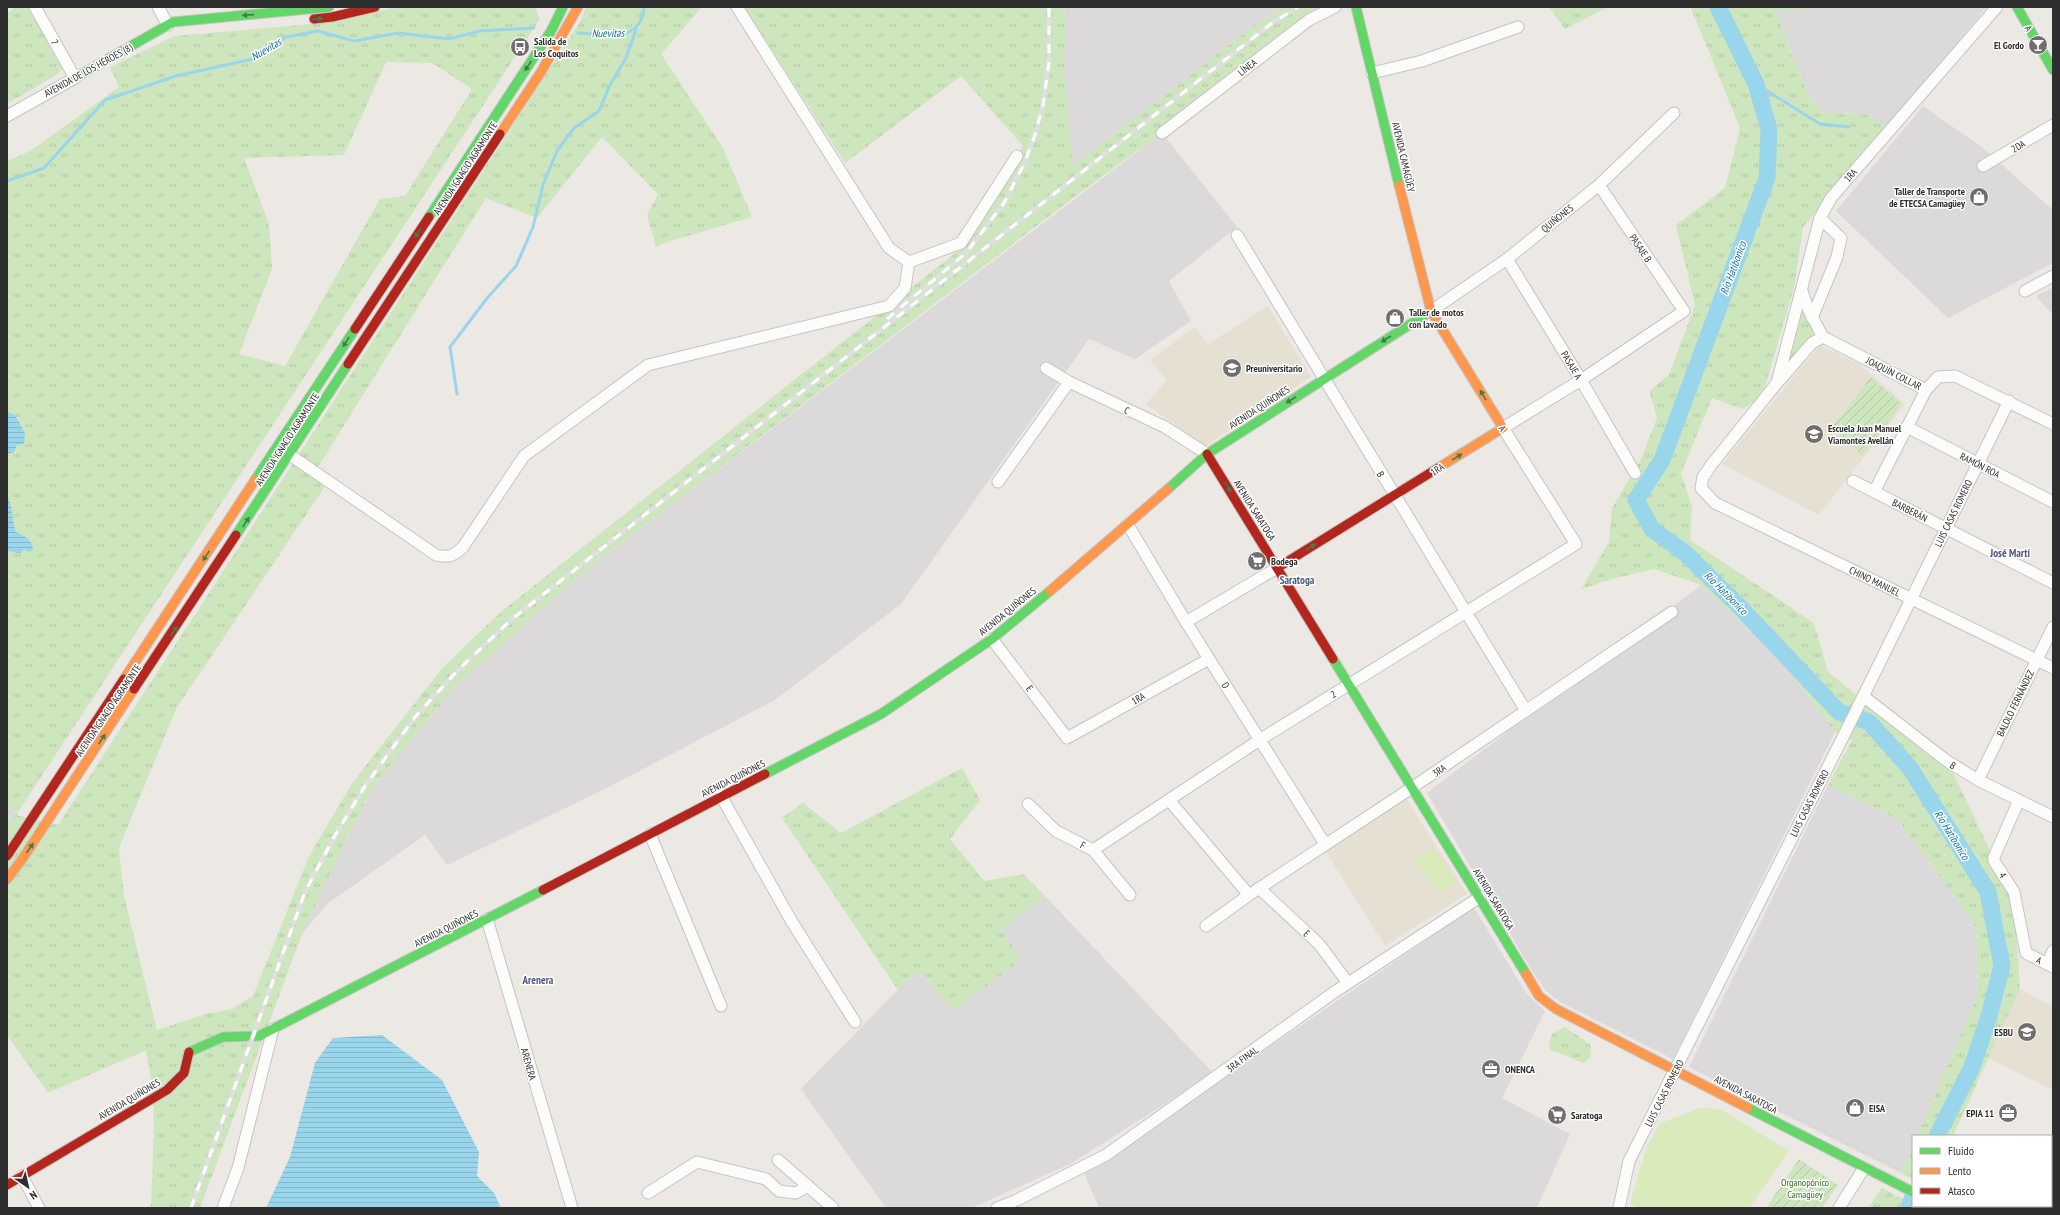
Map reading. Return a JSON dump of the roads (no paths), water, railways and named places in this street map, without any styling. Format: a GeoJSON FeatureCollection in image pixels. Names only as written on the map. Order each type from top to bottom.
{"type":"FeatureCollection","features":[{"type":"Feature","properties":{"kind":"main road","name":"AVENIDA DE LOS HÉROES (8)"},"geometry":{"type":"LineString","coordinates":[[75,78],[168,25],[179,21],[275,14],[329,7]]}},
{"type":"Feature","properties":{"kind":"main road"},"geometry":{"type":"LineString","coordinates":[[304,20],[332,17],[375,7]]}},
{"type":"Feature","properties":{"kind":"main road"},"geometry":{"type":"LineString","coordinates":[[554,7],[556,21]]}},
{"type":"Feature","properties":{"kind":"main road","name":"AVENIDA IGNACIO AGRAMONTE"},"geometry":{"type":"LineString","coordinates":[[7,856],[526,69],[556,21],[562,7]]}},
{"type":"Feature","properties":{"kind":"main road","name":"AVENIDA IGNACIO AGRAMONTE"},"geometry":{"type":"LineString","coordinates":[[7,879],[30,848],[541,72],[578,7]]}},
{"type":"Feature","properties":{"kind":"main road","name":"AVENIDA CAMAGÜEY"},"geometry":{"type":"LineString","coordinates":[[1356,7],[1418,266],[1431,312]]}},
{"type":"Feature","properties":{"kind":"main road","name":"A"},"geometry":{"type":"LineString","coordinates":[[2017,7],[2053,70]]}},
{"type":"Feature","properties":{"kind":"main road"},"geometry":{"type":"LineString","coordinates":[[168,25],[179,31],[186,30]]}},
{"type":"Feature","properties":{"kind":"main road","name":"A"},"geometry":{"type":"LineString","coordinates":[[1431,312],[1503,428]]}},
{"type":"Feature","properties":{"kind":"main road","name":"AVENIDA QUIÑONES"},"geometry":{"type":"LineString","coordinates":[[7,1185],[167,1090],[184,1072],[189,1052],[227,1036],[242,1035],[252,1038],[273,1029],[881,714],[992,639],[1128,525],[1207,454],[1324,378],[1431,312]]}},
{"type":"Feature","properties":{"kind":"main road","name":"1RA"},"geometry":{"type":"LineString","coordinates":[[1277,568],[1503,428]]}},
{"type":"Feature","properties":{"kind":"main road","name":"AVENIDA SARATOGA"},"geometry":{"type":"LineString","coordinates":[[1207,454],[1413,787],[1539,996],[1556,1009],[1912,1191]]}},
{"type":"Feature","properties":{"kind":"street","name":"7"},"geometry":{"type":"LineString","coordinates":[[35,7],[75,78]]}},
{"type":"Feature","properties":{"kind":"street"},"geometry":{"type":"LineString","coordinates":[[158,7],[168,25]]}},
{"type":"Feature","properties":{"kind":"street"},"geometry":{"type":"LineString","coordinates":[[737,7],[889,248],[909,262]]}},
{"type":"Feature","properties":{"kind":"street","name":"LÍNEA"},"geometry":{"type":"LineString","coordinates":[[1162,133],[1309,20],[1335,7]]}},
{"type":"Feature","properties":{"kind":"street","name":"1RA"},"geometry":{"type":"LineString","coordinates":[[1777,383],[1820,218],[1831,198],[1997,7]]}},
{"type":"Feature","properties":{"kind":"street"},"geometry":{"type":"LineString","coordinates":[[1372,73],[1422,61],[1518,27]]}},
{"type":"Feature","properties":{"kind":"street","name":"AVENIDA DE LOS HÉROES (8)"},"geometry":{"type":"LineString","coordinates":[[7,116],[75,78]]}},
{"type":"Feature","properties":{"kind":"street","name":"QUIÑONES"},"geometry":{"type":"LineString","coordinates":[[1431,312],[1507,259],[1599,185],[1674,114]]}},
{"type":"Feature","properties":{"kind":"street","name":"2DA"},"geometry":{"type":"LineString","coordinates":[[1983,166],[2053,125]]}},
{"type":"Feature","properties":{"kind":"street"},"geometry":{"type":"LineString","coordinates":[[909,262],[961,243],[1017,156]]}},
{"type":"Feature","properties":{"kind":"street","name":"PASAJE B"},"geometry":{"type":"LineString","coordinates":[[1599,185],[1684,312]]}},
{"type":"Feature","properties":{"kind":"street"},"geometry":{"type":"LineString","coordinates":[[1812,318],[1837,257],[1841,238],[1820,218]]}},
{"type":"Feature","properties":{"kind":"street","name":"B"},"geometry":{"type":"LineString","coordinates":[[1237,235],[1526,711]]}},
{"type":"Feature","properties":{"kind":"street","name":"PASAJE A"},"geometry":{"type":"LineString","coordinates":[[1507,259],[1581,380],[1635,473]]}},
{"type":"Feature","properties":{"kind":"street"},"geometry":{"type":"LineString","coordinates":[[290,455],[436,555],[447,558],[455,555],[463,547],[524,456],[648,365],[889,306],[905,288],[909,262]]}},
{"type":"Feature","properties":{"kind":"street"},"geometry":{"type":"LineString","coordinates":[[2025,291],[2053,276]]}},
{"type":"Feature","properties":{"kind":"street"},"geometry":{"type":"LineString","coordinates":[[1802,291],[1812,318],[1823,337]]}},
{"type":"Feature","properties":{"kind":"street","name":"1RA"},"geometry":{"type":"LineString","coordinates":[[1503,428],[1581,380],[1684,312]]}},
{"type":"Feature","properties":{"kind":"street","name":"1RA"},"geometry":{"type":"LineString","coordinates":[[1701,488],[1703,477],[1712,464],[1777,383],[1812,343],[1823,337]]}},
{"type":"Feature","properties":{"kind":"street","name":"JOAQUÍN COLLAR"},"geometry":{"type":"LineString","coordinates":[[1823,337],[1926,390],[1938,377],[1955,376],[2009,401],[2053,424]]}},
{"type":"Feature","properties":{"kind":"street","name":"C"},"geometry":{"type":"LineString","coordinates":[[1046,368],[1069,382],[1165,427],[1207,454]]}},
{"type":"Feature","properties":{"kind":"street"},"geometry":{"type":"LineString","coordinates":[[998,482],[1069,382]]}},
{"type":"Feature","properties":{"kind":"street"},"geometry":{"type":"LineString","coordinates":[[1874,492],[1926,390]]}},
{"type":"Feature","properties":{"kind":"street","name":"LUIS CASAS ROMERO"},"geometry":{"type":"LineString","coordinates":[[1619,1208],[1629,1161],[1858,707],[2009,401]]}},
{"type":"Feature","properties":{"kind":"street","name":"RAMÓN ROA"},"geometry":{"type":"LineString","coordinates":[[1907,427],[2053,502]]}},
{"type":"Feature","properties":{"kind":"street","name":"A"},"geometry":{"type":"LineString","coordinates":[[1503,428],[1576,544]]}},
{"type":"Feature","properties":{"kind":"street","name":"BARBERÁN"},"geometry":{"type":"LineString","coordinates":[[1853,481],[2053,583]]}},
{"type":"Feature","properties":{"kind":"street","name":"CHINO MANUEL"},"geometry":{"type":"LineString","coordinates":[[1701,488],[1715,503],[2053,668]]}},
{"type":"Feature","properties":{"kind":"street","name":"D"},"geometry":{"type":"LineString","coordinates":[[1128,525],[1186,622],[1261,739],[1325,844]]}},
{"type":"Feature","properties":{"kind":"street","name":"2"},"geometry":{"type":"LineString","coordinates":[[1093,850],[1261,739],[1576,544]]}},
{"type":"Feature","properties":{"kind":"street","name":"1RA"},"geometry":{"type":"LineString","coordinates":[[1186,622],[1277,568]]}},
{"type":"Feature","properties":{"kind":"street","name":"3RA"},"geometry":{"type":"LineString","coordinates":[[1206,926],[1259,888],[1413,787],[1672,612]]}},
{"type":"Feature","properties":{"kind":"street","name":"BALOLO FERNÁNDEZ"},"geometry":{"type":"LineString","coordinates":[[1978,780],[2053,627]]}},
{"type":"Feature","properties":{"kind":"street","name":"E"},"geometry":{"type":"LineString","coordinates":[[992,639],[1067,738]]}},
{"type":"Feature","properties":{"kind":"street","name":"1RA"},"geometry":{"type":"LineString","coordinates":[[1067,738],[1209,659]]}},
{"type":"Feature","properties":{"kind":"street","name":"B"},"geometry":{"type":"LineString","coordinates":[[1863,696],[1946,761],[1978,780],[2053,817]]}},
{"type":"Feature","properties":{"kind":"street"},"geometry":{"type":"LineString","coordinates":[[721,796],[792,922],[854,1022]]}},
{"type":"Feature","properties":{"kind":"street"},"geometry":{"type":"LineString","coordinates":[[1169,800],[1249,895]]}},
{"type":"Feature","properties":{"kind":"street","name":"4"},"geometry":{"type":"LineString","coordinates":[[2019,800],[1994,857],[1994,861],[2014,892],[2026,953]]}},
{"type":"Feature","properties":{"kind":"street","name":"F"},"geometry":{"type":"LineString","coordinates":[[1028,804],[1056,830],[1093,850],[1130,895]]}},
{"type":"Feature","properties":{"kind":"street"},"geometry":{"type":"LineString","coordinates":[[650,834],[721,1006]]}},
{"type":"Feature","properties":{"kind":"street","name":"E"},"geometry":{"type":"LineString","coordinates":[[1259,888],[1319,944],[1348,984]]}},
{"type":"Feature","properties":{"kind":"street","name":"3RA FINAL"},"geometry":{"type":"LineString","coordinates":[[997,1208],[1019,1204],[1106,1155],[1348,984],[1480,897]]}},
{"type":"Feature","properties":{"kind":"street","name":"ARENERA"},"geometry":{"type":"LineString","coordinates":[[487,919],[572,1208]]}},
{"type":"Feature","properties":{"kind":"street"},"geometry":{"type":"LineString","coordinates":[[2050,965],[2053,951]]}},
{"type":"Feature","properties":{"kind":"street","name":"A"},"geometry":{"type":"LineString","coordinates":[[2026,953],[2050,965]]}},
{"type":"Feature","properties":{"kind":"street"},"geometry":{"type":"LineString","coordinates":[[223,1208],[238,1168],[273,1029]]}},
{"type":"Feature","properties":{"kind":"street"},"geometry":{"type":"LineString","coordinates":[[778,1160],[834,1208]]}},
{"type":"Feature","properties":{"kind":"street"},"geometry":{"type":"LineString","coordinates":[[648,1193],[697,1162],[766,1180],[779,1191],[796,1193],[808,1186]]}},
{"type":"Feature","properties":{"kind":"street"},"geometry":{"type":"LineString","coordinates":[[1839,1208],[1864,1168]]}},
{"type":"Feature","properties":{"kind":"street"},"geometry":{"type":"LineString","coordinates":[[22,1176],[39,1208]]}},
{"type":"Feature","properties":{"kind":"water"},"geometry":{"type":"Polygon","coordinates":[[[7,412],[15,415],[25,433],[24,444],[17,445],[14,452],[7,454],[7,412]]]}},
{"type":"Feature","properties":{"kind":"water"},"geometry":{"type":"Polygon","coordinates":[[[7,496],[11,505],[13,523],[16,532],[26,537],[31,543],[33,550],[29,552],[25,549],[20,553],[7,551],[7,496]]]}},
{"type":"Feature","properties":{"kind":"water"},"geometry":{"type":"Polygon","coordinates":[[[382,1035],[442,1080],[479,1152],[477,1176],[494,1193],[501,1208],[266,1208],[290,1157],[315,1063],[333,1038],[382,1035]]]}},
{"type":"Feature","properties":{"kind":"waterway","name":"Nuevitas"},"geometry":{"type":"LineString","coordinates":[[578,33],[610,35],[629,32],[636,27],[641,19],[644,7]]}},
{"type":"Feature","properties":{"kind":"waterway","name":"Río Hatibonico"},"geometry":{"type":"LineString","coordinates":[[1718,7],[1756,84],[1769,129],[1767,178],[1662,460],[1636,500],[1652,529],[1685,553],[1738,605],[1839,712],[1869,722],[1910,768],[1988,892],[2002,966],[1989,1016],[1972,1067],[1938,1135]]}},
{"type":"Feature","properties":{"kind":"waterway","name":"Nuevitas"},"geometry":{"type":"LineString","coordinates":[[7,181],[44,168],[105,100],[176,76],[253,59],[286,37],[318,31],[354,41],[398,33],[449,39],[480,31],[534,28]]}},
{"type":"Feature","properties":{"kind":"waterway"},"geometry":{"type":"LineString","coordinates":[[457,394],[450,347],[488,297],[516,266],[533,227],[543,185],[557,151],[574,128],[599,111],[609,87],[626,58],[636,30]]}},
{"type":"Feature","properties":{"kind":"waterway"},"geometry":{"type":"LineString","coordinates":[[1756,84],[1820,124],[1849,127]]}},
{"type":"Feature","properties":{"kind":"waterway","name":"Río Hatibonico"},"geometry":{"type":"LineString","coordinates":[[1909,1208],[1912,1199]]}},
{"type":"Feature","properties":{"kind":"railway"},"geometry":{"type":"LineString","coordinates":[[887,319],[966,253],[1004,203],[1024,164],[1035,135],[1043,105],[1049,62],[1049,7]]}},
{"type":"Feature","properties":{"kind":"railway"},"geometry":{"type":"LineString","coordinates":[[191,1208],[305,892],[334,837],[365,786],[415,717],[459,669],[512,619],[1272,23],[1298,7]]}},
{"type":"Feature","properties":{"kind":"place","name":"El Gordo"},"geometry":{"type":"Point","coordinates":[2038,45]}},
{"type":"Feature","properties":{"kind":"place","name":"Salida de Los Coquitos"},"geometry":{"type":"Point","coordinates":[520,47]}},
{"type":"Feature","properties":{"kind":"place","name":"Taller de Transporte de ETECSA Camagüey"},"geometry":{"type":"Point","coordinates":[1979,197]}},
{"type":"Feature","properties":{"kind":"place","name":"Taller de motos con lavado"},"geometry":{"type":"Point","coordinates":[1395,318]}},
{"type":"Feature","properties":{"kind":"place","name":"Preuniversitario"},"geometry":{"type":"Point","coordinates":[1232,368]}},
{"type":"Feature","properties":{"kind":"place","name":"Escuela Juan Manuel Viamontes Avellán"},"geometry":{"type":"Point","coordinates":[1814,434]}},
{"type":"Feature","properties":{"kind":"place","name":"Bodega"},"geometry":{"type":"Point","coordinates":[1257,561]}},
{"type":"Feature","properties":{"kind":"place","name":"ESBU"},"geometry":{"type":"Point","coordinates":[2027,1032]}},
{"type":"Feature","properties":{"kind":"place","name":"ONENCA"},"geometry":{"type":"Point","coordinates":[1491,1069]}},
{"type":"Feature","properties":{"kind":"place","name":"EISA"},"geometry":{"type":"Point","coordinates":[1855,1108]}},
{"type":"Feature","properties":{"kind":"place","name":"EPIA 11"},"geometry":{"type":"Point","coordinates":[2008,1113]}},
{"type":"Feature","properties":{"kind":"place","name":"Saratoga"},"geometry":{"type":"Point","coordinates":[1557,1115]}},
{"type":"Feature","properties":{"kind":"district","name":"José Martí"},"geometry":{"type":"Point","coordinates":[2010,553]}},
{"type":"Feature","properties":{"kind":"district","name":"Saratoga"},"geometry":{"type":"Point","coordinates":[1297,580]}},
{"type":"Feature","properties":{"kind":"district","name":"Arenera"},"geometry":{"type":"Point","coordinates":[538,980]}},
{"type":"Feature","properties":{"kind":"park label","name":"Organopónico Camagüey"},"geometry":{"type":"Point","coordinates":[1805,1188]}}]}
